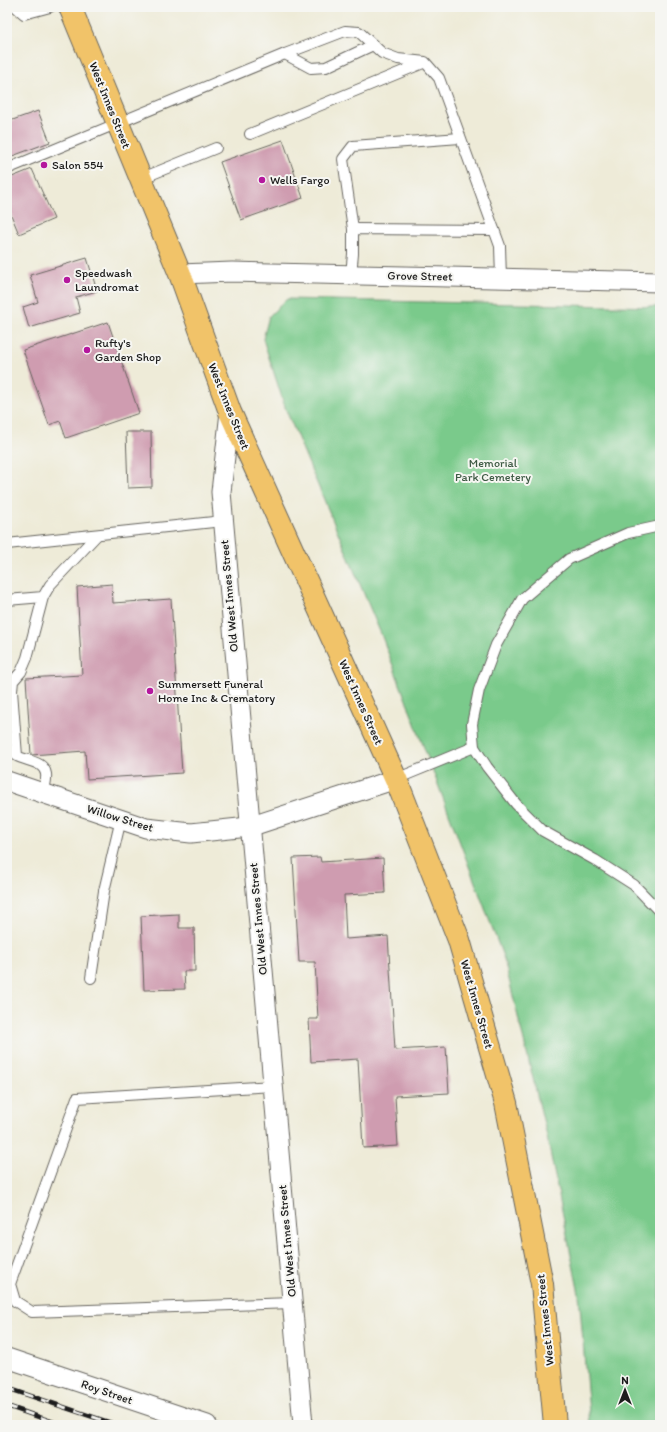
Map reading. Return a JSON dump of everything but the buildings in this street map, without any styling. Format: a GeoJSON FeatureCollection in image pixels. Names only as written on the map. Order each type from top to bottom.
{"type":"FeatureCollection","features":[{"type":"Feature","properties":{"kind":"main road","name":"West Innes Street"},"geometry":{"type":"LineString","coordinates":[[70,7],[180,274],[230,412],[396,779],[459,940],[506,1103],[542,1284],[555,1425]]}},
{"type":"Feature","properties":{"kind":"street","name":"Grove Street"},"geometry":{"type":"LineString","coordinates":[[180,274],[232,272],[660,282]]}},
{"type":"Feature","properties":{"kind":"street","name":"Old West Innes Street"},"geometry":{"type":"LineString","coordinates":[[230,412],[221,492],[223,521],[303,1425]]}},
{"type":"Feature","properties":{"kind":"street","name":"Willow Street"},"geometry":{"type":"LineString","coordinates":[[7,782],[146,828],[191,833],[249,827],[396,779]]}},
{"type":"Feature","properties":{"kind":"street","name":"Roy Street"},"geometry":{"type":"LineString","coordinates":[[7,1358],[207,1425]]}},
{"type":"Feature","properties":{"kind":"lane"},"geometry":{"type":"LineString","coordinates":[[16,7],[24,14],[50,7]]}},
{"type":"Feature","properties":{"kind":"lane"},"geometry":{"type":"LineString","coordinates":[[7,169],[285,54],[345,31],[359,32],[382,53],[398,59],[425,62],[439,78],[500,246],[501,278]]}},
{"type":"Feature","properties":{"kind":"lane"},"geometry":{"type":"LineString","coordinates":[[285,54],[311,68],[326,67],[373,45]]}},
{"type":"Feature","properties":{"kind":"lane"},"geometry":{"type":"LineString","coordinates":[[250,134],[425,62]]}},
{"type":"Feature","properties":{"kind":"lane"},"geometry":{"type":"LineString","coordinates":[[350,275],[353,254],[353,229],[343,159],[353,146],[460,138]]}},
{"type":"Feature","properties":{"kind":"lane"},"geometry":{"type":"LineString","coordinates":[[140,179],[216,148]]}},
{"type":"Feature","properties":{"kind":"lane"},"geometry":{"type":"LineString","coordinates":[[353,229],[494,230]]}},
{"type":"Feature","properties":{"kind":"lane"},"geometry":{"type":"LineString","coordinates":[[7,544],[223,521]]}},
{"type":"Feature","properties":{"kind":"lane"},"geometry":{"type":"LineString","coordinates":[[660,526],[628,533],[569,559],[522,599],[496,645],[479,690],[472,724],[474,747],[487,767],[516,804],[543,830],[595,860],[634,886],[660,912]]}},
{"type":"Feature","properties":{"kind":"lane"},"geometry":{"type":"LineString","coordinates":[[44,794],[46,774],[43,768],[38,764],[17,756],[12,691],[13,681],[21,672],[27,658],[43,597],[50,584],[97,535]]}},
{"type":"Feature","properties":{"kind":"lane"},"geometry":{"type":"LineString","coordinates":[[7,600],[43,597]]}},
{"type":"Feature","properties":{"kind":"lane"},"geometry":{"type":"LineString","coordinates":[[396,779],[474,747]]}},
{"type":"Feature","properties":{"kind":"lane"},"geometry":{"type":"LineString","coordinates":[[91,978],[104,891],[121,819]]}},
{"type":"Feature","properties":{"kind":"lane"},"geometry":{"type":"LineString","coordinates":[[273,1086],[77,1098],[10,1284],[15,1301],[32,1312],[292,1303]]}},
{"type":"Feature","properties":{"kind":"green space","name":"Memorial Park Cemetery"},"geometry":{"type":"Polygon","coordinates":[[[287,299],[660,307],[660,1425],[590,1425],[579,1294],[546,1132],[504,959],[381,634],[286,410],[263,339],[269,316],[287,299]]]}},
{"type":"Feature","properties":{"kind":"railway"},"geometry":{"type":"LineString","coordinates":[[7,1388],[117,1425]]}},
{"type":"Feature","properties":{"kind":"railway"},"geometry":{"type":"LineString","coordinates":[[7,1406],[62,1425]]}},
{"type":"Feature","properties":{"kind":"place","name":"Salon 554"},"geometry":{"type":"Point","coordinates":[44,165]}},
{"type":"Feature","properties":{"kind":"place","name":"Wells Fargo"},"geometry":{"type":"Point","coordinates":[262,180]}},
{"type":"Feature","properties":{"kind":"place","name":"Speedwash Laundromat"},"geometry":{"type":"Point","coordinates":[67,280]}},
{"type":"Feature","properties":{"kind":"place","name":"Rufty's Garden Shop"},"geometry":{"type":"Point","coordinates":[87,350]}},
{"type":"Feature","properties":{"kind":"place","name":"Summersett Funeral Home Inc & Crematory"},"geometry":{"type":"Point","coordinates":[150,691]}}]}
